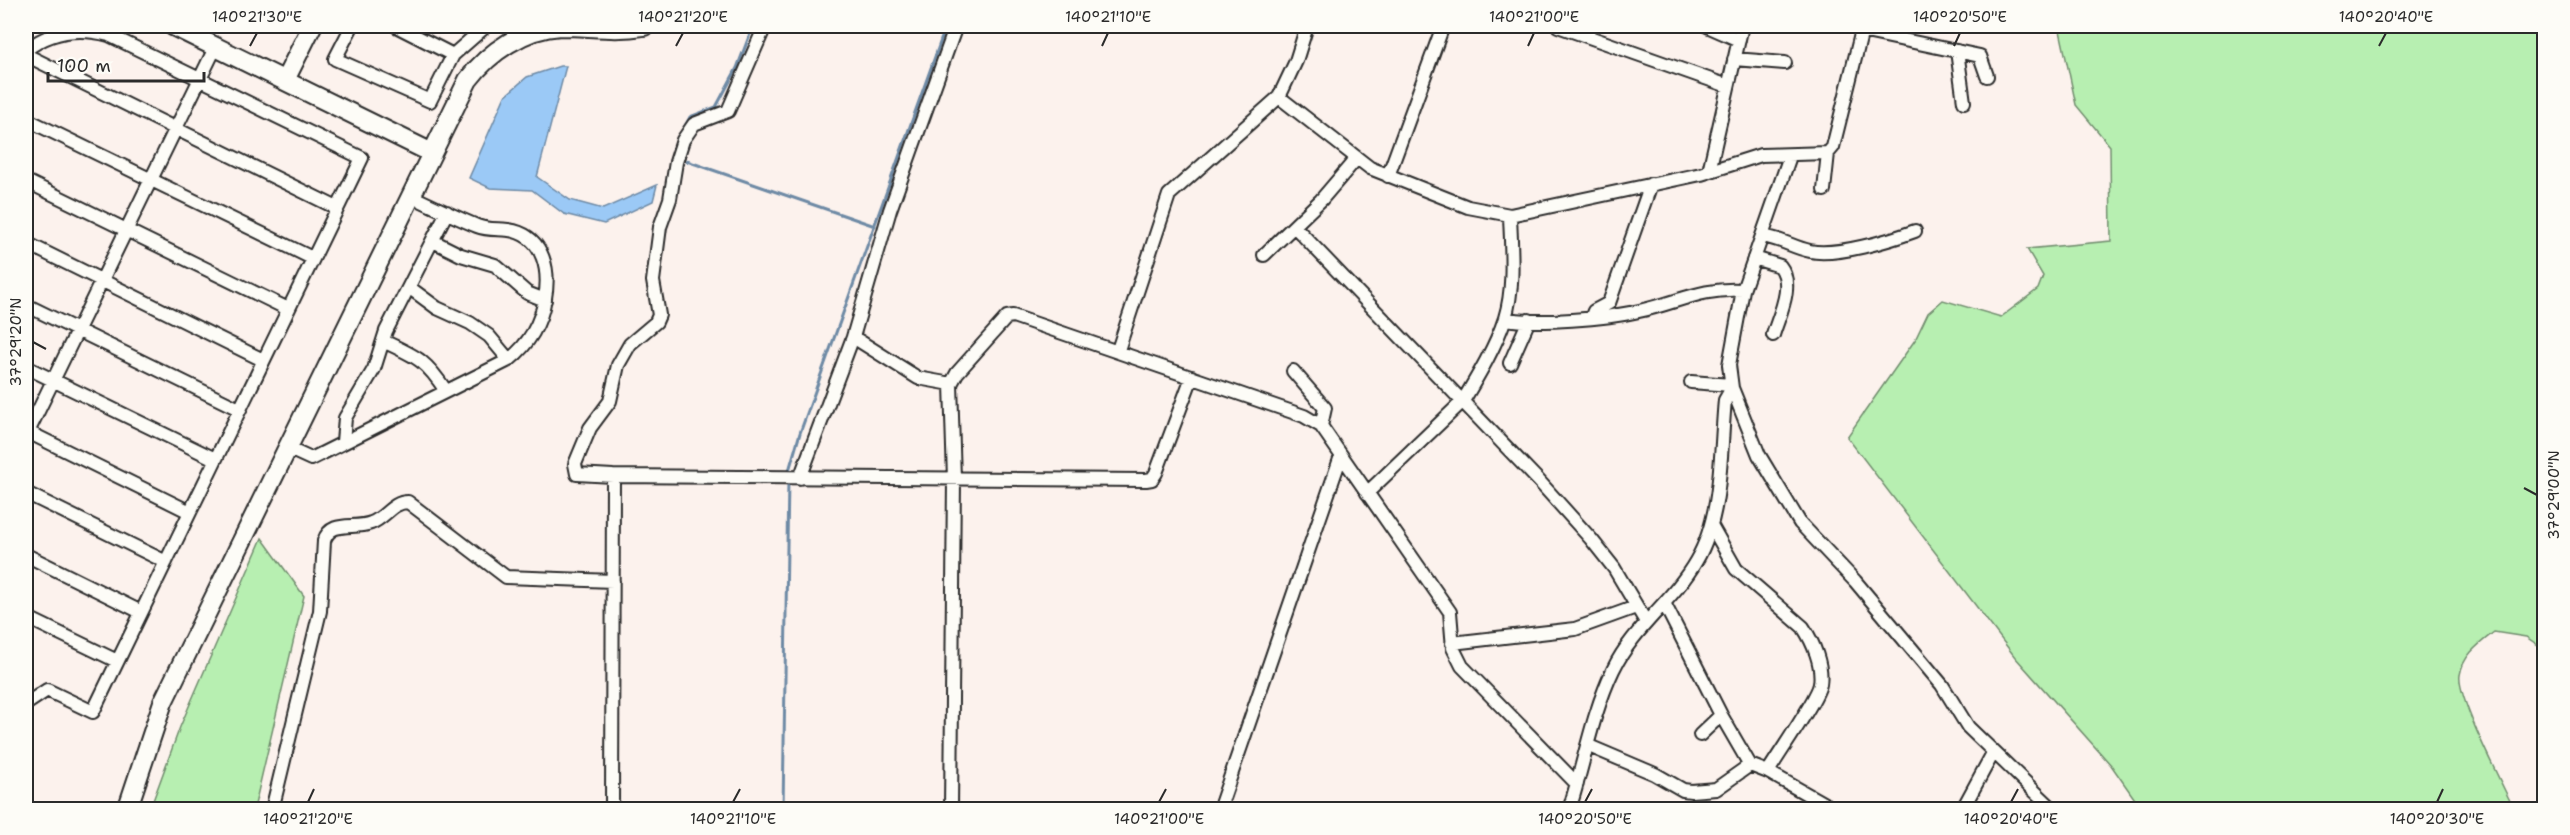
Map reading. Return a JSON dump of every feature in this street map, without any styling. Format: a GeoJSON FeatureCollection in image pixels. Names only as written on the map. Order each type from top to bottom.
{"type":"FeatureCollection","features":[{"type":"Feature","properties":{"kind":"street"},"geometry":{"type":"LineString","coordinates":[[173,26],[432,153]]}},
{"type":"Feature","properties":{"kind":"street"},"geometry":{"type":"LineString","coordinates":[[285,80],[312,26]]}},
{"type":"Feature","properties":{"kind":"street"},"geometry":{"type":"LineString","coordinates":[[352,26],[335,59],[430,101],[453,55],[486,26]]}},
{"type":"Feature","properties":{"kind":"street"},"geometry":{"type":"LineString","coordinates":[[396,26],[411,29],[453,55]]}},
{"type":"Feature","properties":{"kind":"street"},"geometry":{"type":"LineString","coordinates":[[127,810],[163,702],[468,80],[486,60],[506,45],[527,34],[559,26],[614,30],[644,26]]}},
{"type":"Feature","properties":{"kind":"street"},"geometry":{"type":"LineString","coordinates":[[765,26],[728,111],[694,124],[680,149],[670,199],[660,227],[653,281],[659,315],[656,322],[630,344],[618,365],[610,401],[590,428],[575,464],[576,472],[582,476],[1152,479],[1192,377]]}},
{"type":"Feature","properties":{"kind":"street"},"geometry":{"type":"LineString","coordinates":[[791,478],[853,337],[890,210],[956,26]]}},
{"type":"Feature","properties":{"kind":"street"},"geometry":{"type":"LineString","coordinates":[[1118,350],[1168,195],[1279,97],[1296,61],[1307,26]]}},
{"type":"Feature","properties":{"kind":"street"},"geometry":{"type":"LineString","coordinates":[[1388,176],[1443,26]]}},
{"type":"Feature","properties":{"kind":"street"},"geometry":{"type":"LineString","coordinates":[[1557,26],[1728,86]]}},
{"type":"Feature","properties":{"kind":"street"},"geometry":{"type":"LineString","coordinates":[[1707,26],[1739,40]]}},
{"type":"Feature","properties":{"kind":"street"},"geometry":{"type":"LineString","coordinates":[[1709,171],[1742,26]]}},
{"type":"Feature","properties":{"kind":"street"},"geometry":{"type":"LineString","coordinates":[[1824,190],[1828,153],[1833,147],[1862,28],[1980,57],[1987,76]]}},
{"type":"Feature","properties":{"kind":"street"},"geometry":{"type":"LineString","coordinates":[[26,50],[53,34],[85,30],[98,32],[200,78],[362,158],[93,712],[47,690],[26,704]]}},
{"type":"Feature","properties":{"kind":"street"},"geometry":{"type":"LineString","coordinates":[[190,512],[26,433],[216,46]]}},
{"type":"Feature","properties":{"kind":"street"},"geometry":{"type":"LineString","coordinates":[[1957,51],[1964,102]]}},
{"type":"Feature","properties":{"kind":"street"},"geometry":{"type":"LineString","coordinates":[[26,55],[337,208]]}},
{"type":"Feature","properties":{"kind":"street"},"geometry":{"type":"LineString","coordinates":[[1734,59],[1785,63]]}},
{"type":"Feature","properties":{"kind":"street"},"geometry":{"type":"LineString","coordinates":[[1279,97],[1356,159],[1388,176],[1468,207],[1510,215],[1709,171],[1761,155],[1790,156],[1828,153]]}},
{"type":"Feature","properties":{"kind":"street"},"geometry":{"type":"LineString","coordinates":[[26,119],[312,258]]}},
{"type":"Feature","properties":{"kind":"street"},"geometry":{"type":"LineString","coordinates":[[1790,156],[1743,290],[1729,365],[1732,387],[1759,454],[1800,523],[1902,636],[1942,685],[1968,727],[2054,810]]}},
{"type":"Feature","properties":{"kind":"street"},"geometry":{"type":"LineString","coordinates":[[1264,255],[1294,227],[1356,159]]}},
{"type":"Feature","properties":{"kind":"street"},"geometry":{"type":"LineString","coordinates":[[26,181],[288,309]]}},
{"type":"Feature","properties":{"kind":"street"},"geometry":{"type":"LineString","coordinates":[[1592,316],[1594,311],[1609,303],[1651,184]]}},
{"type":"Feature","properties":{"kind":"street"},"geometry":{"type":"LineString","coordinates":[[287,448],[311,459],[509,360],[520,351],[535,330],[545,300],[546,267],[542,253],[534,243],[514,231],[478,227],[411,196]]}},
{"type":"Feature","properties":{"kind":"street"},"geometry":{"type":"LineString","coordinates":[[343,442],[344,420],[354,399],[374,369],[386,331],[447,212]]}},
{"type":"Feature","properties":{"kind":"street"},"geometry":{"type":"LineString","coordinates":[[1367,493],[1463,401],[1505,319],[1509,283],[1510,215]]}},
{"type":"Feature","properties":{"kind":"street"},"geometry":{"type":"LineString","coordinates":[[1294,227],[1463,401],[1591,539],[1614,568],[1646,622]]}},
{"type":"Feature","properties":{"kind":"street"},"geometry":{"type":"LineString","coordinates":[[1762,236],[1781,239],[1814,252],[1890,241],[1915,231]]}},
{"type":"Feature","properties":{"kind":"street"},"geometry":{"type":"LineString","coordinates":[[433,241],[461,255],[495,265],[526,293],[545,300]]}},
{"type":"Feature","properties":{"kind":"street"},"geometry":{"type":"LineString","coordinates":[[26,243],[263,360]]}},
{"type":"Feature","properties":{"kind":"street"},"geometry":{"type":"LineString","coordinates":[[1754,258],[1779,266],[1786,277],[1785,296],[1773,335]]}},
{"type":"Feature","properties":{"kind":"street"},"geometry":{"type":"LineString","coordinates":[[410,288],[437,308],[470,322],[489,336],[509,360]]}},
{"type":"Feature","properties":{"kind":"street"},"geometry":{"type":"LineString","coordinates":[[1505,319],[1529,320],[1639,311],[1719,288],[1743,290]]}},
{"type":"Feature","properties":{"kind":"street"},"geometry":{"type":"LineString","coordinates":[[26,305],[239,409]]}},
{"type":"Feature","properties":{"kind":"street"},"geometry":{"type":"LineString","coordinates":[[951,810],[954,479],[951,384],[957,373],[1007,317],[1013,316],[1118,350],[1304,416],[1321,426],[1450,612],[1452,643],[1456,657],[1474,681],[1577,784]]}},
{"type":"Feature","properties":{"kind":"street"},"geometry":{"type":"LineString","coordinates":[[1510,363],[1529,320]]}},
{"type":"Feature","properties":{"kind":"street"},"geometry":{"type":"LineString","coordinates":[[853,337],[918,378],[951,384]]}},
{"type":"Feature","properties":{"kind":"street"},"geometry":{"type":"LineString","coordinates":[[383,341],[418,357],[428,365],[446,391]]}},
{"type":"Feature","properties":{"kind":"street"},"geometry":{"type":"LineString","coordinates":[[26,367],[215,459]]}},
{"type":"Feature","properties":{"kind":"street"},"geometry":{"type":"LineString","coordinates":[[1293,371],[1325,408],[1321,426]]}},
{"type":"Feature","properties":{"kind":"street"},"geometry":{"type":"LineString","coordinates":[[1691,382],[1732,387]]}},
{"type":"Feature","properties":{"kind":"street"},"geometry":{"type":"LineString","coordinates":[[1569,810],[1589,746],[1599,703],[1614,668],[1646,622],[1697,561],[1711,525],[1725,400],[1732,387]]}},
{"type":"Feature","properties":{"kind":"street"},"geometry":{"type":"LineString","coordinates":[[1219,810],[1341,456]]}},
{"type":"Feature","properties":{"kind":"street"},"geometry":{"type":"LineString","coordinates":[[612,810],[613,476]]}},
{"type":"Feature","properties":{"kind":"street"},"geometry":{"type":"LineString","coordinates":[[26,493],[166,562]]}},
{"type":"Feature","properties":{"kind":"street"},"geometry":{"type":"LineString","coordinates":[[272,810],[320,611],[324,541],[326,534],[333,529],[372,523],[400,502],[408,502],[506,577],[613,581]]}},
{"type":"Feature","properties":{"kind":"street"},"geometry":{"type":"LineString","coordinates":[[1711,525],[1736,569],[1803,627],[1811,639],[1819,668],[1819,687],[1768,772]]}},
{"type":"Feature","properties":{"kind":"street"},"geometry":{"type":"LineString","coordinates":[[26,555],[141,612]]}},
{"type":"Feature","properties":{"kind":"street"},"geometry":{"type":"LineString","coordinates":[[1664,603],[1721,715],[1750,765],[1768,772],[1835,810]]}},
{"type":"Feature","properties":{"kind":"street"},"geometry":{"type":"LineString","coordinates":[[1452,643],[1583,627],[1636,607]]}},
{"type":"Feature","properties":{"kind":"street"},"geometry":{"type":"LineString","coordinates":[[26,617],[117,661]]}},
{"type":"Feature","properties":{"kind":"street"},"geometry":{"type":"LineString","coordinates":[[1700,735],[1721,715]]}},
{"type":"Feature","properties":{"kind":"street"},"geometry":{"type":"LineString","coordinates":[[1589,746],[1691,792],[1716,789],[1750,765]]}},
{"type":"Feature","properties":{"kind":"street"},"geometry":{"type":"LineString","coordinates":[[1962,810],[1993,753]]}},
{"type":"Feature","properties":{"kind":"green space"},"geometry":{"type":"Polygon","coordinates":[[[2059,26],[2544,26],[2544,649],[2526,637],[2494,632],[2468,656],[2460,675],[2465,702],[2472,721],[2514,809],[2141,808],[2111,765],[2015,657],[1847,437],[1915,340],[1928,313],[1943,300],[2001,317],[2038,289],[2043,276],[2027,249],[2111,241],[2110,146],[2076,105],[2059,26]]]}},
{"type":"Feature","properties":{"kind":"green space"},"geometry":{"type":"Polygon","coordinates":[[[262,538],[304,596],[254,809],[150,809],[180,727],[262,538]]]}},
{"type":"Feature","properties":{"kind":"water"},"geometry":{"type":"Polygon","coordinates":[[[566,66],[537,177],[570,200],[603,209],[657,185],[653,201],[604,224],[564,214],[532,190],[490,188],[469,178],[505,96],[527,77],[566,66]]]}},
{"type":"Feature","properties":{"kind":"waterway"},"geometry":{"type":"LineString","coordinates":[[681,133],[690,117],[716,107],[737,68],[753,26]]}},
{"type":"Feature","properties":{"kind":"waterway"},"geometry":{"type":"LineString","coordinates":[[788,474],[800,433],[946,26]]}},
{"type":"Feature","properties":{"kind":"waterway"},"geometry":{"type":"LineString","coordinates":[[681,159],[875,226]]}},
{"type":"Feature","properties":{"kind":"waterway"},"geometry":{"type":"LineString","coordinates":[[783,810],[788,480]]}}]}
